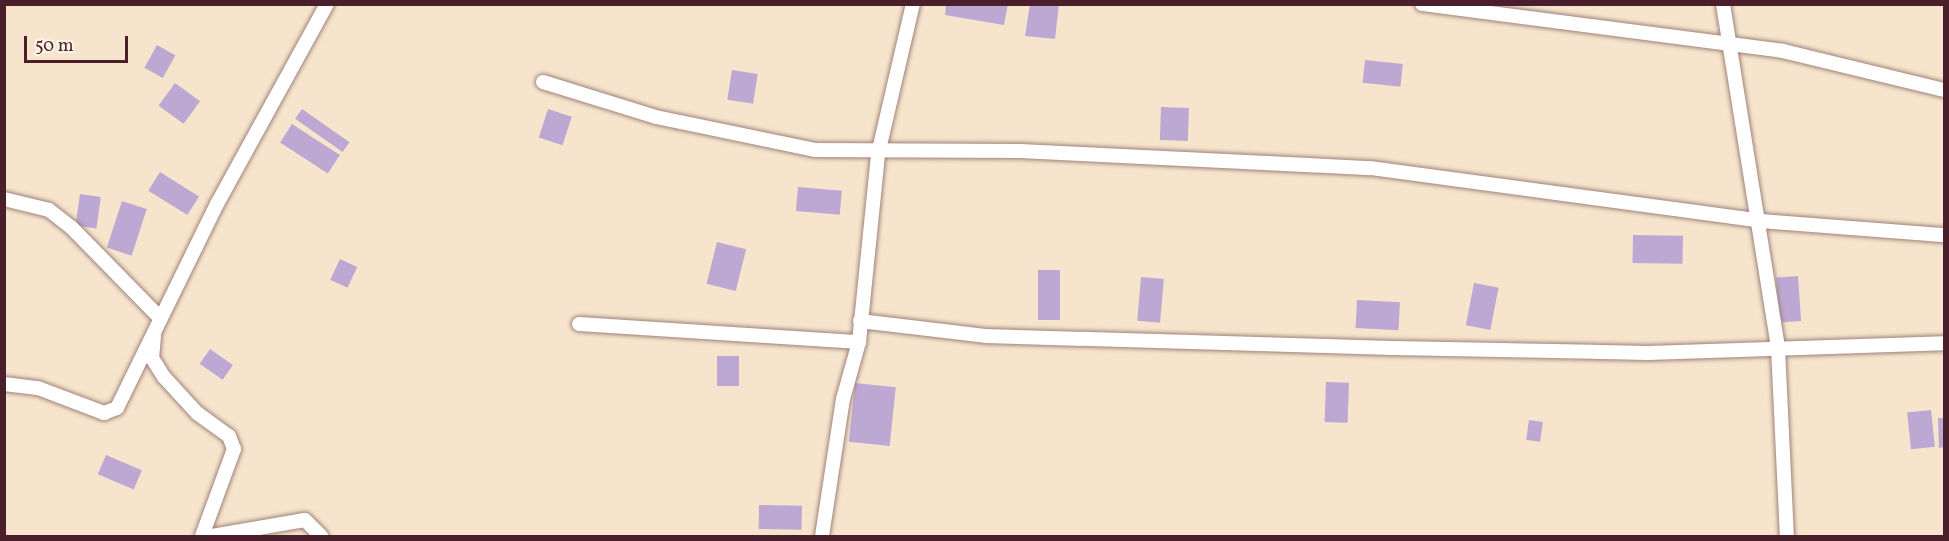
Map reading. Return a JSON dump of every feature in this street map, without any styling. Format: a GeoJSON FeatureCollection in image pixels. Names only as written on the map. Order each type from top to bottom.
{"type":"FeatureCollection","features":[{"type":"Feature","properties":{"kind":"street"},"geometry":{"type":"LineString","coordinates":[[4,384],[38,388],[112,412],[146,359],[157,323],[327,4]]}},
{"type":"Feature","properties":{"kind":"street"},"geometry":{"type":"LineString","coordinates":[[822,537],[843,399],[859,342],[878,154],[913,4]]}},
{"type":"Feature","properties":{"kind":"street"},"geometry":{"type":"LineString","coordinates":[[1422,4],[1730,44],[1839,62],[1944,90]]}},
{"type":"Feature","properties":{"kind":"street"},"geometry":{"type":"LineString","coordinates":[[1723,4],[1761,221],[1778,348],[1787,537]]}},
{"type":"Feature","properties":{"kind":"street"},"geometry":{"type":"LineString","coordinates":[[543,82],[656,117],[744,137],[878,154],[1020,151],[1371,168],[1761,221],[1944,235]]}},
{"type":"Feature","properties":{"kind":"street"},"geometry":{"type":"LineString","coordinates":[[4,199],[49,210],[71,227],[157,323]]}},
{"type":"Feature","properties":{"kind":"street"},"geometry":{"type":"LineString","coordinates":[[860,321],[1091,341],[1648,353],[1944,344]]}},
{"type":"Feature","properties":{"kind":"street"},"geometry":{"type":"LineString","coordinates":[[579,324],[859,342]]}},
{"type":"Feature","properties":{"kind":"street"},"geometry":{"type":"LineString","coordinates":[[146,359],[197,413],[229,436],[234,449],[202,537]]}},
{"type":"Feature","properties":{"kind":"street"},"geometry":{"type":"LineString","coordinates":[[212,537],[305,520],[321,537]]}},
{"type":"Feature","properties":{"kind":"building"},"geometry":{"type":"Polygon","coordinates":[[[946,4],[1008,4],[1004,25],[945,15],[946,4]]]}},
{"type":"Feature","properties":{"kind":"building"},"geometry":{"type":"Polygon","coordinates":[[[1030,4],[1059,4],[1055,39],[1025,36],[1030,4]]]}},
{"type":"Feature","properties":{"kind":"building"},"geometry":{"type":"Polygon","coordinates":[[[157,45],[175,55],[163,78],[144,68],[157,45]]]}},
{"type":"Feature","properties":{"kind":"building"},"geometry":{"type":"Polygon","coordinates":[[[1365,60],[1403,64],[1400,87],[1363,83],[1365,60]]]}},
{"type":"Feature","properties":{"kind":"building"},"geometry":{"type":"Polygon","coordinates":[[[732,70],[758,74],[753,104],[727,100],[732,70]]]}},
{"type":"Feature","properties":{"kind":"building"},"geometry":{"type":"Polygon","coordinates":[[[175,83],[200,101],[184,124],[159,106],[175,83]]]}},
{"type":"Feature","properties":{"kind":"building"},"geometry":{"type":"Polygon","coordinates":[[[1161,107],[1189,108],[1188,141],[1160,140],[1161,107]]]}},
{"type":"Feature","properties":{"kind":"building"},"geometry":{"type":"Polygon","coordinates":[[[302,109],[350,142],[343,152],[295,119],[302,109]]]}},
{"type":"Feature","properties":{"kind":"building"},"geometry":{"type":"Polygon","coordinates":[[[548,109],[572,117],[563,145],[539,138],[548,109]]]}},
{"type":"Feature","properties":{"kind":"building"},"geometry":{"type":"Polygon","coordinates":[[[292,124],[340,155],[328,173],[280,142],[292,124]]]}},
{"type":"Feature","properties":{"kind":"building"},"geometry":{"type":"Polygon","coordinates":[[[160,172],[199,196],[187,215],[148,191],[160,172]]]}},
{"type":"Feature","properties":{"kind":"building"},"geometry":{"type":"Polygon","coordinates":[[[798,187],[842,191],[840,215],[796,211],[798,187]]]}},
{"type":"Feature","properties":{"kind":"building"},"geometry":{"type":"Polygon","coordinates":[[[80,194],[101,197],[96,229],[76,226],[80,194]]]}},
{"type":"Feature","properties":{"kind":"building"},"geometry":{"type":"Polygon","coordinates":[[[122,201],[147,209],[132,256],[107,248],[122,201]]]}},
{"type":"Feature","properties":{"kind":"building"},"geometry":{"type":"Polygon","coordinates":[[[1633,235],[1683,236],[1683,264],[1633,263],[1633,235]]]}},
{"type":"Feature","properties":{"kind":"building"},"geometry":{"type":"Polygon","coordinates":[[[717,242],[746,249],[736,291],[707,284],[717,242]]]}},
{"type":"Feature","properties":{"kind":"building"},"geometry":{"type":"Polygon","coordinates":[[[340,259],[357,267],[347,288],[330,280],[340,259]]]}},
{"type":"Feature","properties":{"kind":"building"},"geometry":{"type":"Polygon","coordinates":[[[1038,270],[1060,270],[1060,320],[1038,320],[1038,270]]]}},
{"type":"Feature","properties":{"kind":"building"},"geometry":{"type":"Polygon","coordinates":[[[1798,276],[1801,321],[1779,322],[1776,278],[1798,276]]]}},
{"type":"Feature","properties":{"kind":"building"},"geometry":{"type":"Polygon","coordinates":[[[1141,277],[1164,279],[1160,323],[1137,321],[1141,277]]]}},
{"type":"Feature","properties":{"kind":"building"},"geometry":{"type":"Polygon","coordinates":[[[1474,283],[1499,288],[1490,330],[1466,325],[1474,283]]]}},
{"type":"Feature","properties":{"kind":"building"},"geometry":{"type":"Polygon","coordinates":[[[1357,300],[1400,302],[1398,330],[1356,328],[1357,300]]]}},
{"type":"Feature","properties":{"kind":"building"},"geometry":{"type":"Polygon","coordinates":[[[210,349],[233,365],[223,380],[200,364],[210,349]]]}},
{"type":"Feature","properties":{"kind":"building"},"geometry":{"type":"Polygon","coordinates":[[[717,356],[739,356],[739,386],[717,386],[717,356]]]}},
{"type":"Feature","properties":{"kind":"building"},"geometry":{"type":"Polygon","coordinates":[[[1326,382],[1349,383],[1348,423],[1325,422],[1326,382]]]}},
{"type":"Feature","properties":{"kind":"building"},"geometry":{"type":"Polygon","coordinates":[[[855,383],[896,387],[890,446],[849,442],[855,383]]]}},
{"type":"Feature","properties":{"kind":"building"},"geometry":{"type":"Polygon","coordinates":[[[1931,410],[1935,447],[1911,449],[1907,413],[1931,410]]]}},
{"type":"Feature","properties":{"kind":"building"},"geometry":{"type":"Polygon","coordinates":[[[1938,418],[1944,418],[1944,447],[1939,448],[1938,418]]]}},
{"type":"Feature","properties":{"kind":"building"},"geometry":{"type":"Polygon","coordinates":[[[1529,420],[1543,422],[1540,442],[1526,440],[1529,420]]]}},
{"type":"Feature","properties":{"kind":"building"},"geometry":{"type":"Polygon","coordinates":[[[106,455],[142,470],[134,490],[98,474],[106,455]]]}},
{"type":"Feature","properties":{"kind":"building"},"geometry":{"type":"Polygon","coordinates":[[[759,505],[802,506],[802,530],[759,529],[759,505]]]}}]}
